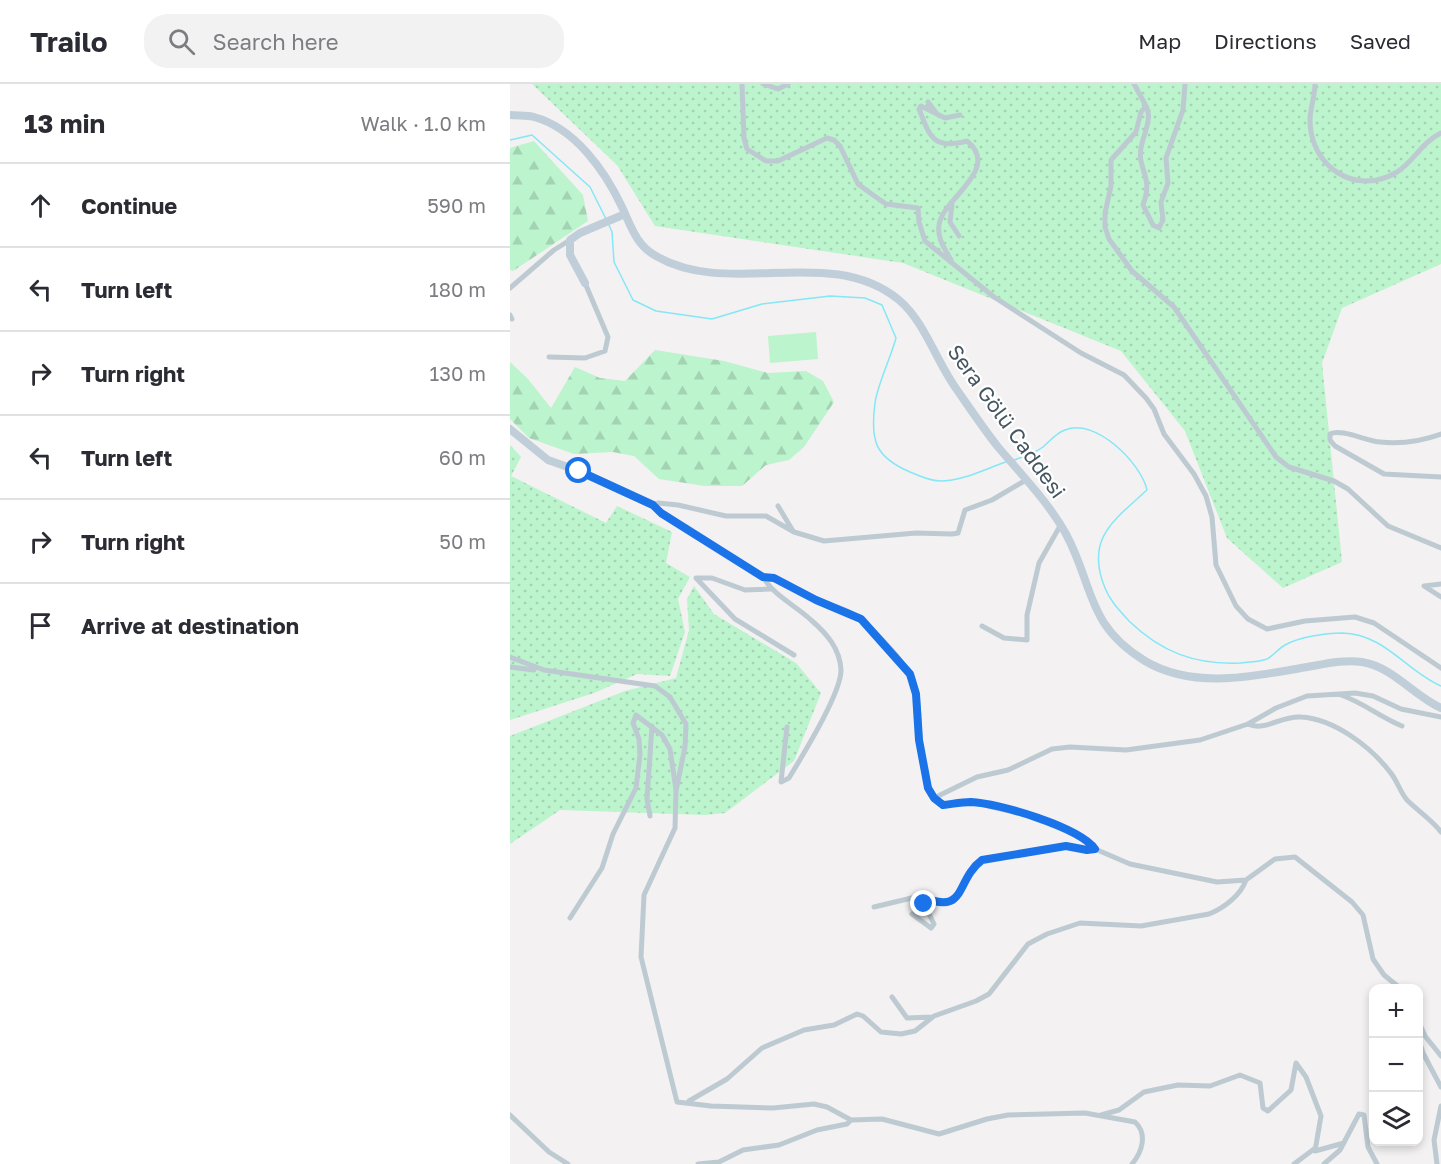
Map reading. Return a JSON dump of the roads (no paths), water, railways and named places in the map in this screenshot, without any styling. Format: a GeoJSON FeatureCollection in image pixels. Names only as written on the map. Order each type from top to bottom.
{"type":"FeatureCollection","features":[{"type":"Feature","properties":{"kind":"main road","name":"Sera Gölü Caddesi"},"geometry":{"type":"LineString","coordinates":[[510,115],[534,117],[560,129],[574,140],[605,174],[635,238],[654,255],[680,267],[714,273],[852,276],[900,300],[916,321],[953,384],[1066,534],[1092,603],[1102,621],[1119,640],[1146,662],[1166,671],[1210,679],[1241,678],[1323,664],[1358,662],[1377,666],[1441,708]]}},
{"type":"Feature","properties":{"kind":"main road"},"geometry":{"type":"LineString","coordinates":[[585,283],[570,255],[570,240],[580,233],[616,220],[625,214]]}},
{"type":"Feature","properties":{"kind":"main road"},"geometry":{"type":"LineString","coordinates":[[510,429],[548,460],[579,471],[653,505]]}},
{"type":"Feature","properties":{"kind":"street"},"geometry":{"type":"LineString","coordinates":[[742,84],[744,138],[747,149],[766,160],[778,161],[827,138],[834,140],[840,146],[858,184],[886,204],[918,208],[919,222],[925,241],[994,297],[1044,331],[1124,375],[1146,398],[1154,409],[1164,434],[1194,474],[1206,496],[1212,517],[1216,564],[1236,606],[1248,619],[1267,629],[1305,621],[1355,617],[1374,624],[1441,668]]}},
{"type":"Feature","properties":{"kind":"street"},"geometry":{"type":"LineString","coordinates":[[763,84],[767,88],[778,89],[788,84]]}},
{"type":"Feature","properties":{"kind":"street"},"geometry":{"type":"LineString","coordinates":[[1134,84],[1149,114],[1140,158],[1148,179],[1148,193],[1143,205],[1153,225],[1159,228],[1163,220],[1161,202],[1168,183],[1166,158],[1183,110],[1185,84]]}},
{"type":"Feature","properties":{"kind":"street"},"geometry":{"type":"LineString","coordinates":[[1316,84],[1310,120],[1313,139],[1323,160],[1335,174],[1348,179],[1365,182],[1393,174],[1404,167],[1430,138],[1441,132]]}},
{"type":"Feature","properties":{"kind":"street"},"geometry":{"type":"LineString","coordinates":[[928,102],[938,115]]}},
{"type":"Feature","properties":{"kind":"street"},"geometry":{"type":"LineString","coordinates":[[1146,106],[1141,112],[1136,132],[1111,160],[1109,169],[1111,186],[1105,227],[1109,239],[1122,260],[1174,307],[1276,458],[1289,467],[1334,481],[1348,489],[1388,526],[1441,548]]}},
{"type":"Feature","properties":{"kind":"street"},"geometry":{"type":"LineString","coordinates":[[953,264],[939,239],[939,224],[946,210],[973,174],[977,162],[976,153],[967,141],[940,142],[930,136],[920,107],[945,118],[960,115]]}},
{"type":"Feature","properties":{"kind":"street"},"geometry":{"type":"LineString","coordinates":[[952,204],[950,222],[959,236]]}},
{"type":"Feature","properties":{"kind":"street"},"geometry":{"type":"LineString","coordinates":[[510,288],[554,250],[570,240]]}},
{"type":"Feature","properties":{"kind":"street"},"geometry":{"type":"LineString","coordinates":[[549,357],[585,358],[605,351],[608,337],[585,283]]}},
{"type":"Feature","properties":{"kind":"street"},"geometry":{"type":"LineString","coordinates":[[1441,434],[1402,442],[1361,439],[1335,432],[1330,434],[1330,440],[1335,446],[1384,474],[1441,477]]}},
{"type":"Feature","properties":{"kind":"street"},"geometry":{"type":"LineString","coordinates":[[787,727],[781,782],[789,778],[817,729],[838,682],[841,670],[835,647],[827,635],[798,608],[771,590],[763,577],[661,513],[653,505],[658,503],[678,505],[726,516],[766,516],[794,532],[824,541],[916,533],[958,533],[966,510],[992,500],[1026,480]]}},
{"type":"Feature","properties":{"kind":"street"},"geometry":{"type":"LineString","coordinates":[[778,506],[794,532]]}},
{"type":"Feature","properties":{"kind":"street"},"geometry":{"type":"LineString","coordinates":[[982,626],[1004,638],[1027,640],[1027,615],[1039,563],[1060,526]]}},
{"type":"Feature","properties":{"kind":"street"},"geometry":{"type":"LineString","coordinates":[[763,577],[774,578],[816,600],[861,619],[910,674],[916,694],[919,740],[928,788],[934,798],[943,805],[972,802],[1054,822],[1089,841],[1095,849],[1130,864],[1217,882],[1246,880],[1275,859],[1295,857],[1352,902],[1363,915],[1373,959],[1384,975],[1395,984]]}},
{"type":"Feature","properties":{"kind":"street"},"geometry":{"type":"LineString","coordinates":[[771,590],[745,590],[712,578],[696,578],[735,619],[779,643],[794,655]]}},
{"type":"Feature","properties":{"kind":"street"},"geometry":{"type":"LineString","coordinates":[[1441,584],[1424,586],[1441,597]]}},
{"type":"Feature","properties":{"kind":"street"},"geometry":{"type":"LineString","coordinates":[[510,657],[544,670]]}},
{"type":"Feature","properties":{"kind":"street"},"geometry":{"type":"LineString","coordinates":[[510,667],[655,686],[670,697],[686,724],[685,747],[676,791]]}},
{"type":"Feature","properties":{"kind":"street"},"geometry":{"type":"LineString","coordinates":[[934,798],[977,777],[1008,770],[1052,749],[1070,747],[1126,750],[1200,740],[1248,724],[1276,708],[1307,696],[1334,693],[1372,696],[1401,709],[1441,717]]}},
{"type":"Feature","properties":{"kind":"street"},"geometry":{"type":"LineString","coordinates":[[1334,693],[1364,703],[1386,721],[1402,726]]}},
{"type":"Feature","properties":{"kind":"street"},"geometry":{"type":"LineString","coordinates":[[570,918],[602,868],[613,834],[636,788],[640,764],[639,738],[633,723],[636,715],[662,735],[670,749],[676,791],[675,828],[644,896],[640,957],[670,1069],[676,1102],[772,1108],[814,1104],[827,1107],[851,1120],[882,1119],[939,1134],[1008,1115],[1085,1113],[1135,1122],[1141,1127],[1143,1138],[1138,1156],[1132,1164]]}},
{"type":"Feature","properties":{"kind":"street"},"geometry":{"type":"LineString","coordinates":[[1248,724],[1254,727],[1264,726],[1284,717],[1298,716],[1328,723],[1358,742],[1382,764],[1390,772],[1405,798],[1441,832]]}},
{"type":"Feature","properties":{"kind":"street"},"geometry":{"type":"LineString","coordinates":[[650,816],[647,799],[652,726]]}},
{"type":"Feature","properties":{"kind":"street"},"geometry":{"type":"LineString","coordinates":[[874,907],[920,896],[946,904],[954,901],[974,866],[982,860],[1066,846],[1087,850],[1095,849]]}},
{"type":"Feature","properties":{"kind":"street"},"geometry":{"type":"LineString","coordinates":[[891,998],[908,1018],[934,1016],[989,994],[1034,939],[1080,923],[1141,926],[1209,914],[1219,910],[1243,888],[1246,880]]}},
{"type":"Feature","properties":{"kind":"street"},"geometry":{"type":"LineString","coordinates":[[912,914],[931,928],[934,924],[920,896]]}},
{"type":"Feature","properties":{"kind":"street"},"geometry":{"type":"LineString","coordinates":[[683,1104],[727,1079],[762,1048],[804,1030],[834,1025],[858,1014],[881,1032],[901,1034],[915,1031],[934,1016]]}},
{"type":"Feature","properties":{"kind":"street"},"geometry":{"type":"LineString","coordinates":[[1423,1031],[1441,1056]]}},
{"type":"Feature","properties":{"kind":"street"},"geometry":{"type":"LineString","coordinates":[[1419,1038],[1423,1053],[1441,1087]]}},
{"type":"Feature","properties":{"kind":"street"},"geometry":{"type":"LineString","coordinates":[[1099,1116],[1119,1110],[1144,1092],[1178,1085],[1210,1086],[1240,1075],[1260,1083],[1263,1108],[1268,1111],[1291,1090],[1296,1063],[1306,1077],[1321,1116],[1321,1128],[1314,1149],[1294,1164]]}},
{"type":"Feature","properties":{"kind":"street"},"geometry":{"type":"LineString","coordinates":[[1437,1164],[1434,1140],[1441,1106]]}},
{"type":"Feature","properties":{"kind":"street"},"geometry":{"type":"LineString","coordinates":[[510,1115],[549,1152],[568,1164]]}},
{"type":"Feature","properties":{"kind":"street"},"geometry":{"type":"LineString","coordinates":[[1324,1164],[1344,1143],[1355,1117],[1364,1115],[1368,1148],[1377,1164]]}},
{"type":"Feature","properties":{"kind":"street"},"geometry":{"type":"LineString","coordinates":[[698,1164],[719,1162],[743,1150],[779,1144],[817,1130],[847,1124],[851,1120]]}},
{"type":"Feature","properties":{"kind":"street"},"geometry":{"type":"LineString","coordinates":[[1314,1149],[1318,1152],[1344,1143]]}},
{"type":"Feature","properties":{"kind":"waterway"},"geometry":{"type":"LineString","coordinates":[[510,140],[532,135],[590,187],[606,219]]}},
{"type":"Feature","properties":{"kind":"waterway"},"geometry":{"type":"LineString","coordinates":[[608,223],[612,232],[614,262],[633,300],[656,311],[712,319],[762,304],[830,296],[865,298],[882,305],[896,338],[875,403],[873,428],[882,454],[898,466],[936,481],[965,477],[1006,462]]}},
{"type":"Feature","properties":{"kind":"waterway"},"geometry":{"type":"LineString","coordinates":[[1014,460],[1040,449],[1062,431],[1077,428],[1090,430],[1103,436],[1136,467],[1147,490],[1113,522],[1106,532],[1098,556],[1100,571],[1112,602],[1141,632],[1166,648],[1208,662],[1240,663],[1267,659],[1285,645],[1305,638],[1336,633],[1357,635],[1383,646],[1417,672],[1441,686]]}}]}
